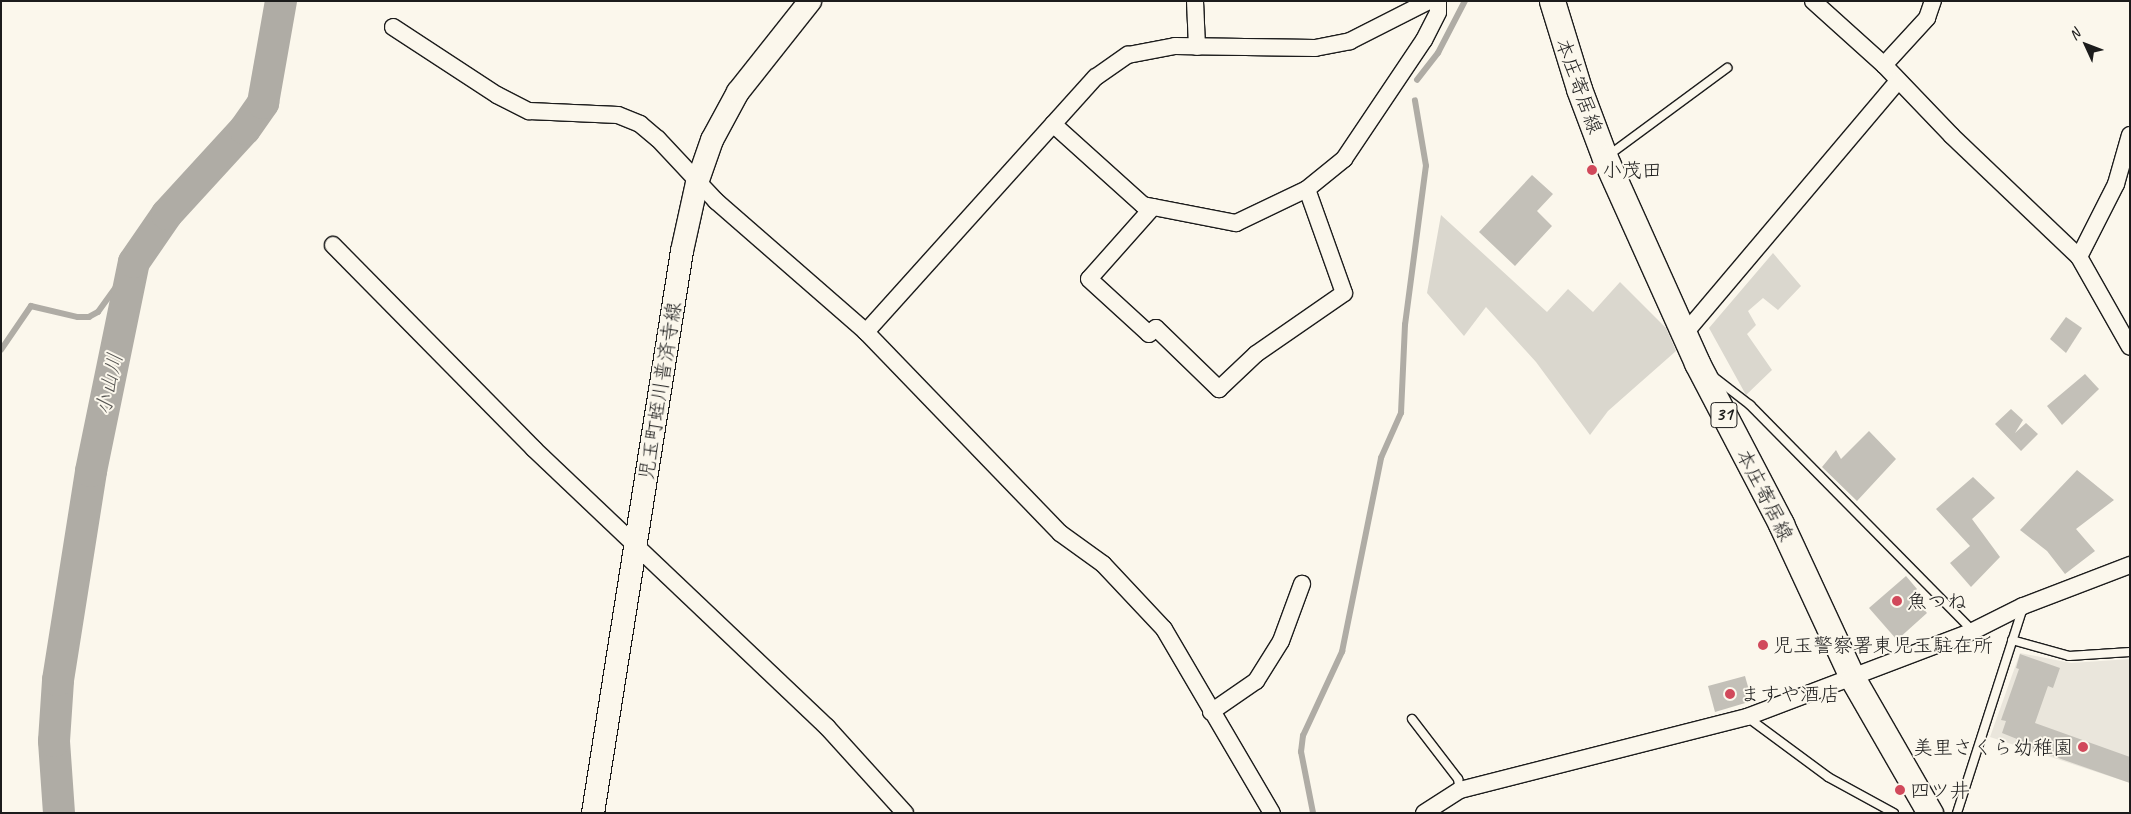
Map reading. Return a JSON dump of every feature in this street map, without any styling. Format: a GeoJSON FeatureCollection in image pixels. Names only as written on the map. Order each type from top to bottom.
{"type":"FeatureCollection","features":[{"type":"Feature","properties":{"kind":"main road","name":"児玉町蛭川普済寺線"},"geometry":{"type":"LineString","coordinates":[[592,813],[682,251],[697,183],[712,140],[738,92],[810,1]]}},
{"type":"Feature","properties":{"kind":"main road","name":"本庄寄居線"},"geometry":{"type":"LineString","coordinates":[[1552,1],[1578,89],[1605,158],[1697,363],[1781,524],[1853,679],[1930,813]]}},
{"type":"Feature","properties":{"kind":"street"},"geometry":{"type":"LineString","coordinates":[[1195,1],[1196,47]]}},
{"type":"Feature","properties":{"kind":"street"},"geometry":{"type":"LineString","coordinates":[[866,332],[1096,76],[1128,55],[1175,46],[1315,48],[1350,41],[1429,1]]}},
{"type":"Feature","properties":{"kind":"street"},"geometry":{"type":"LineString","coordinates":[[1053,124],[1143,205],[1236,224],[1307,189],[1344,160],[1424,40],[1438,12],[1438,1]]}},
{"type":"Feature","properties":{"kind":"street"},"geometry":{"type":"LineString","coordinates":[[1813,1],[1884,65],[1898,82],[2079,257],[2130,347]]}},
{"type":"Feature","properties":{"kind":"street"},"geometry":{"type":"LineString","coordinates":[[1884,65],[1927,18],[1933,1]]}},
{"type":"Feature","properties":{"kind":"street"},"geometry":{"type":"LineString","coordinates":[[393,27],[497,95],[529,111],[618,115],[640,124],[658,139],[697,183],[866,332],[1060,533],[1103,564],[1164,629],[1272,813]]}},
{"type":"Feature","properties":{"kind":"street"},"geometry":{"type":"LineString","coordinates":[[1685,333],[1898,82]]}},
{"type":"Feature","properties":{"kind":"street"},"geometry":{"type":"LineString","coordinates":[[2079,257],[2116,184],[2130,136]]}},
{"type":"Feature","properties":{"kind":"street"},"geometry":{"type":"LineString","coordinates":[[1154,207],[1089,279],[1149,334],[1156,328],[1219,390],[1256,354],[1344,293],[1307,189]]}},
{"type":"Feature","properties":{"kind":"street"},"geometry":{"type":"LineString","coordinates":[[333,245],[534,449],[827,727],[905,813]]}},
{"type":"Feature","properties":{"kind":"street"},"geometry":{"type":"LineString","coordinates":[[1424,813],[1460,790],[1747,717],[1853,679],[1973,631],[2023,606],[2130,565]]}},
{"type":"Feature","properties":{"kind":"street"},"geometry":{"type":"LineString","coordinates":[[1211,712],[1256,680],[1281,641],[1302,584]]}},
{"type":"Feature","properties":{"kind":"lane"},"geometry":{"type":"LineString","coordinates":[[1605,158],[1727,68]]}},
{"type":"Feature","properties":{"kind":"lane"},"geometry":{"type":"LineString","coordinates":[[1697,363],[1750,405],[1973,631]]}},
{"type":"Feature","properties":{"kind":"lane"},"geometry":{"type":"LineString","coordinates":[[1957,813],[2023,606]]}},
{"type":"Feature","properties":{"kind":"lane"},"geometry":{"type":"LineString","coordinates":[[2012,640],[2069,656],[2130,652]]}},
{"type":"Feature","properties":{"kind":"lane"},"geometry":{"type":"LineString","coordinates":[[1747,717],[1828,777],[1894,813]]}},
{"type":"Feature","properties":{"kind":"lane"},"geometry":{"type":"LineString","coordinates":[[1412,718],[1458,779],[1460,790]]}},
{"type":"Feature","properties":{"kind":"shaded area"},"geometry":{"type":"Polygon","coordinates":[[[1441,215],[1547,312],[1568,289],[1593,312],[1620,282],[1666,328],[1676,351],[1608,411],[1590,435],[1536,362],[1486,307],[1464,336],[1427,293],[1441,215]]]}},
{"type":"Feature","properties":{"kind":"shaded area"},"geometry":{"type":"Polygon","coordinates":[[[1773,253],[1801,286],[1778,310],[1763,298],[1748,311],[1756,325],[1747,334],[1772,370],[1746,395],[1709,328],[1773,253]]]}},
{"type":"Feature","properties":{"kind":"shaded area"},"geometry":{"type":"Polygon","coordinates":[[[2020,653],[2071,663],[2130,659],[2130,783],[1990,737],[2020,653]]]}},
{"type":"Feature","properties":{"kind":"building"},"geometry":{"type":"Polygon","coordinates":[[[1532,175],[1553,194],[1537,211],[1552,226],[1515,266],[1479,232],[1532,175]]]}},
{"type":"Feature","properties":{"kind":"building"},"geometry":{"type":"Polygon","coordinates":[[[2066,317],[2082,328],[2066,353],[2050,339],[2066,317]]]}},
{"type":"Feature","properties":{"kind":"building"},"geometry":{"type":"Polygon","coordinates":[[[2085,374],[2099,389],[2062,425],[2047,406],[2085,374]]]}},
{"type":"Feature","properties":{"kind":"building"},"geometry":{"type":"Polygon","coordinates":[[[2011,409],[2023,420],[2015,433],[2026,423],[2038,434],[2021,451],[1995,424],[2011,409]]]}},
{"type":"Feature","properties":{"kind":"building"},"geometry":{"type":"Polygon","coordinates":[[[1869,431],[1896,459],[1857,501],[1822,467],[1836,450],[1841,459],[1869,431]]]}},
{"type":"Feature","properties":{"kind":"building"},"geometry":{"type":"Polygon","coordinates":[[[2077,470],[2114,500],[2076,529],[2095,551],[2065,574],[2047,551],[2020,530],[2077,470]]]}},
{"type":"Feature","properties":{"kind":"building"},"geometry":{"type":"Polygon","coordinates":[[[1973,477],[1995,498],[1972,519],[2000,557],[1971,587],[1950,563],[1970,546],[1936,509],[1973,477]]]}},
{"type":"Feature","properties":{"kind":"building","name":"魚つね"},"geometry":{"type":"Polygon","coordinates":[[[1906,576],[1917,589],[1911,595],[1927,613],[1897,640],[1869,608],[1906,576]]]}},
{"type":"Feature","properties":{"kind":"building","name":"美里さくら幼稚園"},"geometry":{"type":"Polygon","coordinates":[[[2020,654],[2060,668],[2053,688],[2048,686],[2035,723],[2130,757],[2130,783],[2021,745],[2022,741],[2002,733],[2006,721],[2001,720],[2019,669],[2016,668],[2020,654]]]}},
{"type":"Feature","properties":{"kind":"building","name":"ますや酒店"},"geometry":{"type":"Polygon","coordinates":[[[1745,676],[1752,701],[1715,712],[1708,686],[1745,676]]]}},
{"type":"Feature","properties":{"kind":"waterway","name":"小山川"},"geometry":{"type":"LineString","coordinates":[[59,813],[54,741],[58,680],[91,471],[134,262],[167,214],[245,129],[263,103],[281,1]]}},
{"type":"Feature","properties":{"kind":"waterway"},"geometry":{"type":"LineString","coordinates":[[1417,80],[1438,53],[1465,1]]}},
{"type":"Feature","properties":{"kind":"waterway"},"geometry":{"type":"LineString","coordinates":[[1313,813],[1301,752],[1303,736],[1342,652],[1381,458],[1401,413],[1405,325],[1426,166],[1415,101]]}},
{"type":"Feature","properties":{"kind":"waterway"},"geometry":{"type":"LineString","coordinates":[[1,350],[31,306],[78,317],[89,317],[98,312],[134,262]]}},
{"type":"Feature","properties":{"kind":"place","name":"小茂田"},"geometry":{"type":"Point","coordinates":[1592,170]}},
{"type":"Feature","properties":{"kind":"place","name":"魚つね"},"geometry":{"type":"Point","coordinates":[1897,601]}},
{"type":"Feature","properties":{"kind":"place","name":"児玉警察署東児玉駐在所"},"geometry":{"type":"Point","coordinates":[1763,645]}},
{"type":"Feature","properties":{"kind":"place","name":"ますや酒店"},"geometry":{"type":"Point","coordinates":[1730,694]}},
{"type":"Feature","properties":{"kind":"place","name":"美里さくら幼稚園"},"geometry":{"type":"Point","coordinates":[2083,747]}},
{"type":"Feature","properties":{"kind":"place","name":"四ツ井"},"geometry":{"type":"Point","coordinates":[1900,790]}}]}
